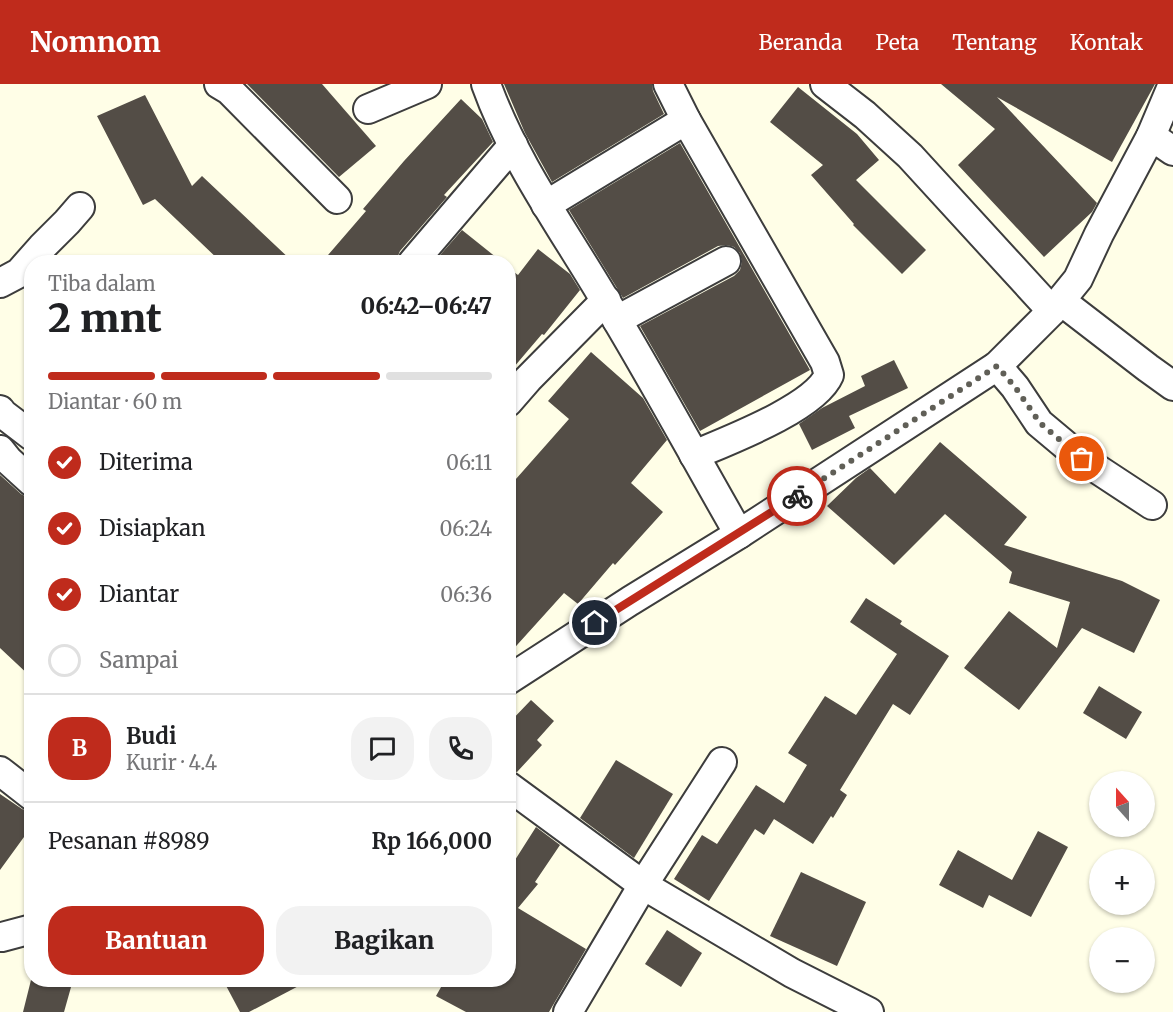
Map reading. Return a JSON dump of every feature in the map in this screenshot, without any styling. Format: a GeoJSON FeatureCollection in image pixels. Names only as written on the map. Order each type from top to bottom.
{"type":"FeatureCollection","features":[{"type":"Feature","properties":{"kind":"street"},"geometry":{"type":"LineString","coordinates":[[219,84],[229,90],[338,199]]}},
{"type":"Feature","properties":{"kind":"street"},"geometry":{"type":"LineString","coordinates":[[368,109],[427,84]]}},
{"type":"Feature","properties":{"kind":"street"},"geometry":{"type":"LineString","coordinates":[[486,84],[498,115],[546,205],[611,310],[739,534]]}},
{"type":"Feature","properties":{"kind":"street"},"geometry":{"type":"LineString","coordinates":[[668,84],[686,120],[825,362],[830,375],[823,387],[785,414],[694,455]]}},
{"type":"Feature","properties":{"kind":"street"},"geometry":{"type":"LineString","coordinates":[[825,84],[865,115],[910,156],[1057,306],[1173,386]]}},
{"type":"Feature","properties":{"kind":"street"},"geometry":{"type":"LineString","coordinates":[[516,675],[739,534],[997,366],[1057,306],[1078,279],[1162,143],[1173,84]]}},
{"type":"Feature","properties":{"kind":"street"},"geometry":{"type":"LineString","coordinates":[[546,205],[686,120]]}},
{"type":"Feature","properties":{"kind":"street"},"geometry":{"type":"LineString","coordinates":[[418,255],[513,145]]}},
{"type":"Feature","properties":{"kind":"street"},"geometry":{"type":"LineString","coordinates":[[35,255],[80,207]]}},
{"type":"Feature","properties":{"kind":"street"},"geometry":{"type":"LineString","coordinates":[[516,393],[528,379],[611,310],[726,261]]}},
{"type":"Feature","properties":{"kind":"street"},"geometry":{"type":"LineString","coordinates":[[0,283],[19,273],[24,267]]}},
{"type":"Feature","properties":{"kind":"street"},"geometry":{"type":"LineString","coordinates":[[997,366],[1040,423],[1082,459],[1152,505]]}},
{"type":"Feature","properties":{"kind":"street"},"geometry":{"type":"LineString","coordinates":[[2,417],[24,431]]}},
{"type":"Feature","properties":{"kind":"street"},"geometry":{"type":"LineString","coordinates":[[0,450],[24,475]]}},
{"type":"Feature","properties":{"kind":"street"},"geometry":{"type":"LineString","coordinates":[[568,1012],[643,885],[722,762]]}},
{"type":"Feature","properties":{"kind":"street"},"geometry":{"type":"LineString","coordinates":[[0,771],[24,790]]}},
{"type":"Feature","properties":{"kind":"street"},"geometry":{"type":"LineString","coordinates":[[516,799],[643,885],[792,973],[869,1012]]}},
{"type":"Feature","properties":{"kind":"street"},"geometry":{"type":"LineString","coordinates":[[3,937],[24,931]]}},
{"type":"Feature","properties":{"kind":"building"},"geometry":{"type":"Polygon","coordinates":[[[247,84],[322,84],[376,146],[339,177],[247,84]]]}},
{"type":"Feature","properties":{"kind":"building"},"geometry":{"type":"Polygon","coordinates":[[[504,84],[652,84],[664,114],[552,182],[525,133],[504,84]]]}},
{"type":"Feature","properties":{"kind":"building"},"geometry":{"type":"Polygon","coordinates":[[[941,84],[1155,84],[1112,162],[997,97],[1097,203],[1092,212],[1044,257],[958,165],[995,129],[941,84]]]}},
{"type":"Feature","properties":{"kind":"building"},"geometry":{"type":"Polygon","coordinates":[[[798,87],[857,134],[879,160],[856,180],[926,250],[902,274],[853,225],[811,175],[823,165],[770,122],[798,87]]]}},
{"type":"Feature","properties":{"kind":"building"},"geometry":{"type":"Polygon","coordinates":[[[145,95],[192,186],[202,176],[286,255],[214,255],[155,199],[143,205],[97,116],[145,95]]]}},
{"type":"Feature","properties":{"kind":"building"},"geometry":{"type":"Polygon","coordinates":[[[461,99],[482,119],[493,142],[444,195],[447,197],[398,255],[328,255],[366,211],[363,209],[461,99]]]}},
{"type":"Feature","properties":{"kind":"building"},"geometry":{"type":"Polygon","coordinates":[[[680,143],[810,370],[700,431],[640,326],[734,276],[740,270],[742,262],[740,253],[734,247],[718,246],[623,298],[569,210],[680,143]]]}},
{"type":"Feature","properties":{"kind":"building"},"geometry":{"type":"Polygon","coordinates":[[[462,230],[493,255],[440,255],[462,230]]]}},
{"type":"Feature","properties":{"kind":"building"},"geometry":{"type":"Polygon","coordinates":[[[538,249],[570,274],[580,290],[544,335],[542,334],[516,365],[516,274],[518,275],[538,249]]]}},
{"type":"Feature","properties":{"kind":"building"},"geometry":{"type":"Polygon","coordinates":[[[591,352],[643,398],[667,440],[631,483],[663,512],[615,565],[613,563],[578,604],[564,593],[516,646],[516,479],[569,419],[548,401],[591,352]]]}},
{"type":"Feature","properties":{"kind":"building"},"geometry":{"type":"Polygon","coordinates":[[[894,360],[908,388],[849,416],[855,428],[812,450],[799,424],[822,408],[865,386],[861,376],[894,360]]]}},
{"type":"Feature","properties":{"kind":"building"},"geometry":{"type":"Polygon","coordinates":[[[940,442],[1027,517],[1004,545],[1122,581],[1160,600],[1134,653],[1082,628],[1019,710],[964,668],[1009,611],[1057,648],[1070,602],[1009,583],[1012,572],[945,514],[894,565],[827,506],[870,468],[895,494],[940,442]]]}},
{"type":"Feature","properties":{"kind":"building"},"geometry":{"type":"Polygon","coordinates":[[[0,475],[24,496],[24,670],[0,648],[0,475]]]}},
{"type":"Feature","properties":{"kind":"building"},"geometry":{"type":"Polygon","coordinates":[[[866,598],[902,621],[900,624],[949,656],[910,715],[893,704],[840,790],[847,795],[813,844],[774,819],[764,835],[755,829],[709,901],[674,879],[702,835],[717,844],[756,785],[784,803],[807,765],[788,753],[825,696],[856,715],[897,654],[850,622],[866,598]]]}},
{"type":"Feature","properties":{"kind":"building"},"geometry":{"type":"Polygon","coordinates":[[[1099,686],[1142,712],[1126,739],[1083,713],[1099,686]]]}},
{"type":"Feature","properties":{"kind":"building"},"geometry":{"type":"Polygon","coordinates":[[[531,700],[554,721],[537,740],[542,745],[517,772],[516,772],[516,716],[531,700]]]}},
{"type":"Feature","properties":{"kind":"building"},"geometry":{"type":"Polygon","coordinates":[[[616,760],[673,794],[634,858],[580,818],[616,760]]]}},
{"type":"Feature","properties":{"kind":"building"},"geometry":{"type":"Polygon","coordinates":[[[0,794],[24,810],[24,837],[0,870],[0,794]]]}},
{"type":"Feature","properties":{"kind":"building"},"geometry":{"type":"Polygon","coordinates":[[[536,827],[560,845],[535,882],[538,884],[518,908],[586,949],[549,1012],[466,1012],[436,996],[441,987],[516,987],[516,858],[536,827]]]}},
{"type":"Feature","properties":{"kind":"building"},"geometry":{"type":"Polygon","coordinates":[[[1038,831],[1068,847],[1031,917],[989,895],[983,908],[939,885],[958,850],[1012,880],[1038,831]]]}},
{"type":"Feature","properties":{"kind":"building"},"geometry":{"type":"Polygon","coordinates":[[[801,872],[866,902],[837,966],[770,936],[801,872]]]}},
{"type":"Feature","properties":{"kind":"building"},"geometry":{"type":"Polygon","coordinates":[[[667,930],[702,953],[681,987],[645,964],[667,930]]]}},
{"type":"Feature","properties":{"kind":"building"},"geometry":{"type":"Polygon","coordinates":[[[29,987],[71,987],[64,1012],[23,1012],[29,987]]]}},
{"type":"Feature","properties":{"kind":"building"},"geometry":{"type":"Polygon","coordinates":[[[227,987],[297,987],[249,1012],[240,1012],[227,987]]]}},
{"type":"Feature","properties":{"kind":"way so far"},"geometry":{"type":"LineString","coordinates":[[797,496],[997,366],[1040,423],[1082,459]]}},
{"type":"Feature","properties":{"kind":"route"},"geometry":{"type":"LineString","coordinates":[[595,623],[797,496]]}}]}
